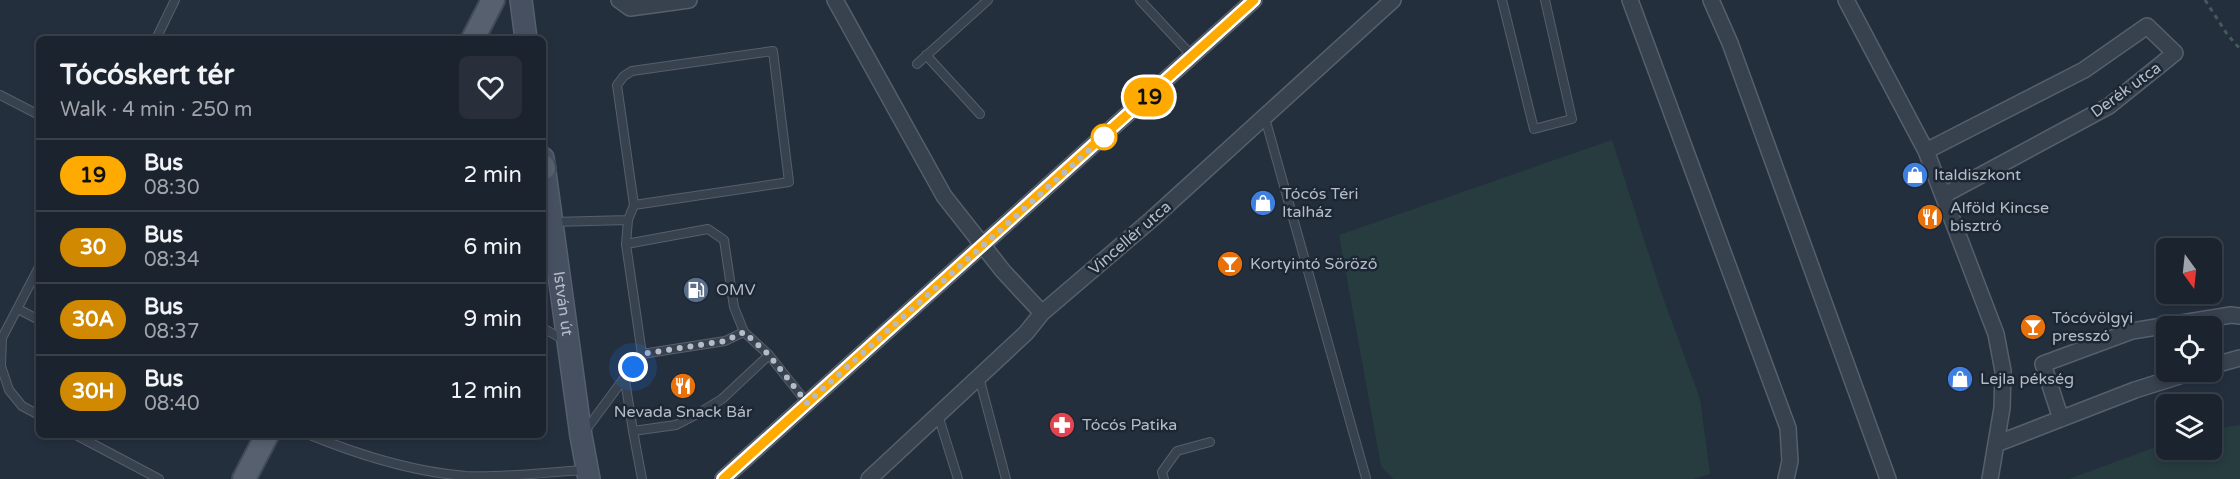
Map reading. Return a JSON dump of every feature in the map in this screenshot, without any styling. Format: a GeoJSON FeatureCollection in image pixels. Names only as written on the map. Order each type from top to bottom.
{"type":"FeatureCollection","features":[{"type":"Feature","properties":{"kind":"main road"},"geometry":{"type":"LineString","coordinates":[[475,36],[493,0]]}},
{"type":"Feature","properties":{"kind":"main road"},"geometry":{"type":"LineString","coordinates":[[244,479],[265,438]]}},
{"type":"Feature","properties":{"kind":"street"},"geometry":{"type":"LineString","coordinates":[[521,0],[526,36]]}},
{"type":"Feature","properties":{"kind":"street"},"geometry":{"type":"LineString","coordinates":[[619,0],[630,8],[659,2],[689,0]]}},
{"type":"Feature","properties":{"kind":"street"},"geometry":{"type":"LineString","coordinates":[[835,0],[944,196],[982,246],[1042,314]]}},
{"type":"Feature","properties":{"kind":"street"},"geometry":{"type":"LineString","coordinates":[[723,479],[1254,0]]}},
{"type":"Feature","properties":{"kind":"street","name":"Vincellér utca"},"geometry":{"type":"LineString","coordinates":[[871,478],[1026,333],[1042,314],[1152,219],[1393,0]]}},
{"type":"Feature","properties":{"kind":"street"},"geometry":{"type":"LineString","coordinates":[[1630,0],[1788,428],[1790,461],[1786,479]]}},
{"type":"Feature","properties":{"kind":"street"},"geometry":{"type":"LineString","coordinates":[[1711,0],[1730,43],[1888,479]]}},
{"type":"Feature","properties":{"kind":"street"},"geometry":{"type":"LineString","coordinates":[[1846,0],[1926,151],[1995,334],[2003,371],[2002,408],[1990,479]]}},
{"type":"Feature","properties":{"kind":"street","name":"Derék utca"},"geometry":{"type":"LineString","coordinates":[[1926,151],[2084,70],[2147,26],[2175,53],[2109,106],[1944,195]]}},
{"type":"Feature","properties":{"kind":"street","name":"István út"},"geometry":{"type":"LineString","coordinates":[[546,187],[550,234],[590,466]]}},
{"type":"Feature","properties":{"kind":"street"},"geometry":{"type":"LineString","coordinates":[[2061,419],[2043,364],[2132,331],[2231,315],[2240,316]]}},
{"type":"Feature","properties":{"kind":"street"},"geometry":{"type":"LineString","coordinates":[[2222,363],[2240,358]]}},
{"type":"Feature","properties":{"kind":"street"},"geometry":{"type":"LineString","coordinates":[[1996,444],[2160,382]]}},
{"type":"Feature","properties":{"kind":"lane"},"geometry":{"type":"LineString","coordinates":[[158,36],[176,0]]}},
{"type":"Feature","properties":{"kind":"lane"},"geometry":{"type":"LineString","coordinates":[[917,64],[988,0]]}},
{"type":"Feature","properties":{"kind":"lane"},"geometry":{"type":"LineString","coordinates":[[1140,0],[1193,57]]}},
{"type":"Feature","properties":{"kind":"lane"},"geometry":{"type":"LineString","coordinates":[[1502,0],[1534,129],[1572,119],[1545,0]]}},
{"type":"Feature","properties":{"kind":"lane"},"geometry":{"type":"LineString","coordinates":[[317,438],[366,456],[465,476],[491,476],[590,466],[625,380],[642,354],[626,244],[628,220],[634,205],[616,85],[632,71],[773,51],[789,182],[634,205]]}},
{"type":"Feature","properties":{"kind":"lane"},"geometry":{"type":"LineString","coordinates":[[926,55],[980,114]]}},
{"type":"Feature","properties":{"kind":"lane"},"geometry":{"type":"LineString","coordinates":[[0,95],[36,113]]}},
{"type":"Feature","properties":{"kind":"lane"},"geometry":{"type":"LineString","coordinates":[[1264,118],[1366,479]]}},
{"type":"Feature","properties":{"kind":"lane"},"geometry":{"type":"LineString","coordinates":[[550,234],[628,220]]}},
{"type":"Feature","properties":{"kind":"lane"},"geometry":{"type":"LineString","coordinates":[[626,244],[708,229],[724,240],[734,307],[744,332],[769,355],[807,403]]}},
{"type":"Feature","properties":{"kind":"lane"},"geometry":{"type":"LineString","coordinates":[[36,273],[2,338],[1,352],[1,366],[9,390],[22,406],[36,413]]}},
{"type":"Feature","properties":{"kind":"lane"},"geometry":{"type":"LineString","coordinates":[[18,309],[36,319]]}},
{"type":"Feature","properties":{"kind":"lane"},"geometry":{"type":"LineString","coordinates":[[546,330],[568,342]]}},
{"type":"Feature","properties":{"kind":"lane"},"geometry":{"type":"LineString","coordinates":[[642,354],[725,341],[744,332]]}},
{"type":"Feature","properties":{"kind":"lane"},"geometry":{"type":"LineString","coordinates":[[633,431],[676,424],[699,413],[722,399],[769,355]]}},
{"type":"Feature","properties":{"kind":"lane"},"geometry":{"type":"LineString","coordinates":[[979,377],[1006,479]]}},
{"type":"Feature","properties":{"kind":"lane"},"geometry":{"type":"LineString","coordinates":[[625,380],[642,479]]}},
{"type":"Feature","properties":{"kind":"lane"},"geometry":{"type":"LineString","coordinates":[[938,415],[958,479]]}},
{"type":"Feature","properties":{"kind":"lane"},"geometry":{"type":"LineString","coordinates":[[82,438],[159,479]]}},
{"type":"Feature","properties":{"kind":"lane"},"geometry":{"type":"LineString","coordinates":[[1164,479],[1162,472],[1177,451],[1210,442]]}},
{"type":"Feature","properties":{"kind":"path"},"geometry":{"type":"LineString","coordinates":[[2205,0],[2227,34],[2240,49]]}},
{"type":"Feature","properties":{"kind":"green space"},"geometry":{"type":"Polygon","coordinates":[[[1612,140],[1661,292],[1700,399],[1710,474],[1693,479],[1393,479],[1381,466],[1339,235],[1612,140]]]}},
{"type":"Feature","properties":{"kind":"green space"},"geometry":{"type":"Polygon","coordinates":[[[2240,425],[2240,479],[2069,479],[2156,447],[2156,460],[2222,460],[2222,427],[2240,425]]]}},
{"type":"Feature","properties":{"kind":"bus line","name":"19"},"geometry":{"type":"LineString","coordinates":[[723,479],[1254,0]]}},
{"type":"Feature","properties":{"kind":"place","name":"Italdiszkont"},"geometry":{"type":"Point","coordinates":[1915,175]}},
{"type":"Feature","properties":{"kind":"place","name":"Tócós Téri Italház"},"geometry":{"type":"Point","coordinates":[1263,203]}},
{"type":"Feature","properties":{"kind":"place","name":"Alföld Kincse bisztró"},"geometry":{"type":"Point","coordinates":[1930,217]}},
{"type":"Feature","properties":{"kind":"place","name":"Kortyintó Söröző"},"geometry":{"type":"Point","coordinates":[1230,264]}},
{"type":"Feature","properties":{"kind":"place","name":"OMV"},"geometry":{"type":"Point","coordinates":[696,290]}},
{"type":"Feature","properties":{"kind":"place","name":"Tócóvölgyi presszó"},"geometry":{"type":"Point","coordinates":[2033,327]}},
{"type":"Feature","properties":{"kind":"place","name":"Lejla pékség"},"geometry":{"type":"Point","coordinates":[1960,379]}},
{"type":"Feature","properties":{"kind":"place","name":"Nevada Snack Bár"},"geometry":{"type":"Point","coordinates":[683,386]}},
{"type":"Feature","properties":{"kind":"place","name":"Tócós Patika"},"geometry":{"type":"Point","coordinates":[1062,425]}},
{"type":"Feature","properties":{"kind":"route"},"geometry":{"type":"LineString","coordinates":[[633,367],[642,354],[725,341],[744,332],[769,355],[807,403],[1104,137]]}}]}
